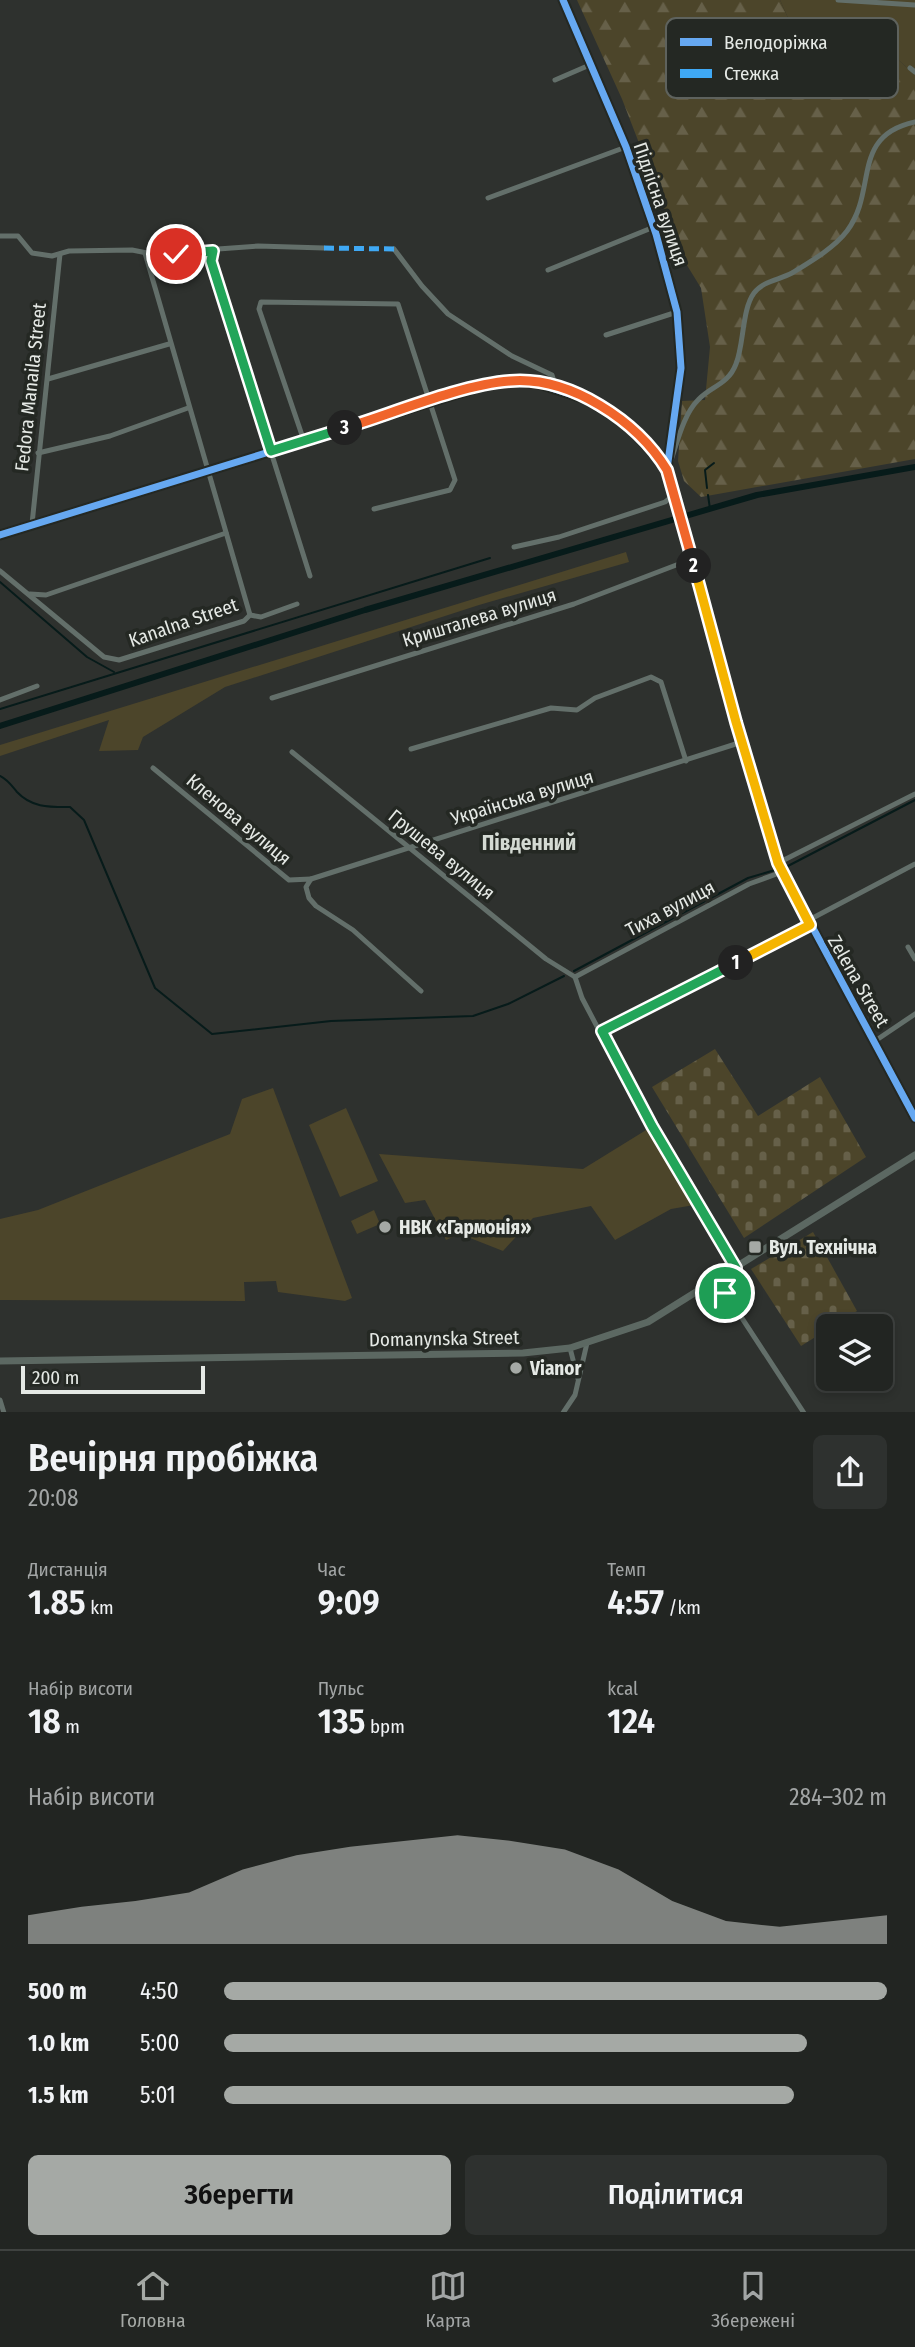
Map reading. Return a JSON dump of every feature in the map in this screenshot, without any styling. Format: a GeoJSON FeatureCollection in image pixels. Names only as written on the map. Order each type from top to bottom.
{"type":"FeatureCollection","features":[{"type":"Feature","properties":{"kind":"main road","name":"Domanynska Street"},"geometry":{"type":"LineString","coordinates":[[0,1361],[523,1353],[570,1348],[648,1322],[915,1155]]}},
{"type":"Feature","properties":{"kind":"street","name":"Підлісна вулиця"},"geometry":{"type":"LineString","coordinates":[[563,0],[626,147],[654,227],[677,312],[681,368],[667,470]]}},
{"type":"Feature","properties":{"kind":"street"},"geometry":{"type":"LineString","coordinates":[[838,0],[915,5]]}},
{"type":"Feature","properties":{"kind":"street"},"geometry":{"type":"LineString","coordinates":[[555,80],[592,65]]}},
{"type":"Feature","properties":{"kind":"street"},"geometry":{"type":"LineString","coordinates":[[667,470],[692,407],[698,398],[725,382],[735,367],[744,341],[752,295],[760,286],[790,274],[827,250],[846,232],[865,194],[871,152],[883,135],[915,122]]}},
{"type":"Feature","properties":{"kind":"street"},"geometry":{"type":"LineString","coordinates":[[488,198],[626,147]]}},
{"type":"Feature","properties":{"kind":"street"},"geometry":{"type":"LineString","coordinates":[[548,270],[654,227]]}},
{"type":"Feature","properties":{"kind":"street"},"geometry":{"type":"LineString","coordinates":[[0,236],[18,236],[32,253],[52,256],[69,251],[162,256],[258,246],[324,248]]}},
{"type":"Feature","properties":{"kind":"street"},"geometry":{"type":"LineString","coordinates":[[394,249],[440,307],[512,356],[552,375],[556,388]]}},
{"type":"Feature","properties":{"kind":"street"},"geometry":{"type":"LineString","coordinates":[[213,251],[211,261],[310,576]]}},
{"type":"Feature","properties":{"kind":"street"},"geometry":{"type":"LineString","coordinates":[[145,253],[169,344],[250,615]]}},
{"type":"Feature","properties":{"kind":"street","name":"Fedora Manaila Street"},"geometry":{"type":"LineString","coordinates":[[32,524],[60,254]]}},
{"type":"Feature","properties":{"kind":"street"},"geometry":{"type":"LineString","coordinates":[[304,441],[259,309],[265,301],[398,304],[431,401],[455,485],[450,490],[374,509]]}},
{"type":"Feature","properties":{"kind":"street"},"geometry":{"type":"LineString","coordinates":[[606,335],[677,312]]}},
{"type":"Feature","properties":{"kind":"street"},"geometry":{"type":"LineString","coordinates":[[48,379],[169,344]]}},
{"type":"Feature","properties":{"kind":"street"},"geometry":{"type":"LineString","coordinates":[[0,535],[431,401],[510,380],[556,388],[588,400],[620,419],[650,447],[667,470]]}},
{"type":"Feature","properties":{"kind":"street"},"geometry":{"type":"LineString","coordinates":[[38,453],[110,436],[188,408]]}},
{"type":"Feature","properties":{"kind":"street","name":"Zelena Street"},"geometry":{"type":"LineString","coordinates":[[667,470],[741,742],[778,863],[915,1118]]}},
{"type":"Feature","properties":{"kind":"street"},"geometry":{"type":"LineString","coordinates":[[514,547],[559,537],[665,502],[673,496]]}},
{"type":"Feature","properties":{"kind":"street"},"geometry":{"type":"LineString","coordinates":[[0,571],[27,594],[46,594],[226,533]]}},
{"type":"Feature","properties":{"kind":"street","name":"Кришталева вулиця"},"geometry":{"type":"LineString","coordinates":[[272,698],[574,604],[692,559]]}},
{"type":"Feature","properties":{"kind":"street","name":"Kanalna Street"},"geometry":{"type":"LineString","coordinates":[[27,594],[104,657],[119,660],[244,621],[250,615],[261,617],[298,604]]}},
{"type":"Feature","properties":{"kind":"street"},"geometry":{"type":"LineString","coordinates":[[411,749],[551,708],[577,709],[595,698],[651,677],[661,682],[686,761]]}},
{"type":"Feature","properties":{"kind":"street"},"geometry":{"type":"LineString","coordinates":[[0,700],[37,686]]}},
{"type":"Feature","properties":{"kind":"street","name":"Українська вулиця"},"geometry":{"type":"LineString","coordinates":[[311,879],[741,742]]}},
{"type":"Feature","properties":{"kind":"street","name":"Грушева вулиця"},"geometry":{"type":"LineString","coordinates":[[292,752],[546,959],[575,977]]}},
{"type":"Feature","properties":{"kind":"street","name":"Кленова вулиця"},"geometry":{"type":"LineString","coordinates":[[153,768],[289,880],[311,879]]}},
{"type":"Feature","properties":{"kind":"street"},"geometry":{"type":"LineString","coordinates":[[778,863],[915,794]]}},
{"type":"Feature","properties":{"kind":"street"},"geometry":{"type":"LineString","coordinates":[[602,1031],[915,864]]}},
{"type":"Feature","properties":{"kind":"street","name":"Тиха вулиця"},"geometry":{"type":"LineString","coordinates":[[575,977],[750,884],[782,872]]}},
{"type":"Feature","properties":{"kind":"street","name":"Кленова вулиця"},"geometry":{"type":"LineString","coordinates":[[311,879],[306,887],[312,902],[363,938],[421,991]]}},
{"type":"Feature","properties":{"kind":"street"},"geometry":{"type":"LineString","coordinates":[[908,947],[915,959]]}},
{"type":"Feature","properties":{"kind":"street"},"geometry":{"type":"LineString","coordinates":[[575,977],[582,999],[652,1126],[736,1268]]}},
{"type":"Feature","properties":{"kind":"street"},"geometry":{"type":"LineString","coordinates":[[875,1041],[915,1014]]}},
{"type":"Feature","properties":{"kind":"street"},"geometry":{"type":"LineString","coordinates":[[717,1280],[802,1410],[794,1412]]}},
{"type":"Feature","properties":{"kind":"street"},"geometry":{"type":"LineString","coordinates":[[563,1412],[575,1395],[587,1343]]}},
{"type":"Feature","properties":{"kind":"street"},"geometry":{"type":"LineString","coordinates":[[570,1348],[578,1379]]}},
{"type":"Feature","properties":{"kind":"street"},"geometry":{"type":"LineString","coordinates":[[0,1400],[4,1412]]}},
{"type":"Feature","properties":{"kind":"green space"},"geometry":{"type":"Polygon","coordinates":[[[577,0],[780,0],[788,18],[666,18],[666,98],[898,98],[898,60],[915,75],[915,459],[701,497],[684,481],[678,461],[682,401],[705,400],[710,347],[701,288],[685,262],[622,99],[577,0]]]}},
{"type":"Feature","properties":{"kind":"green space"},"geometry":{"type":"Polygon","coordinates":[[[780,0],[915,0],[915,75],[898,60],[898,18],[788,18],[780,0]]]}},
{"type":"Feature","properties":{"kind":"green space"},"geometry":{"type":"Polygon","coordinates":[[[626,552],[629,562],[479,605],[225,687],[143,737],[138,750],[99,751],[109,720],[0,756],[0,745],[626,552]]]}},
{"type":"Feature","properties":{"kind":"green space"},"geometry":{"type":"Polygon","coordinates":[[[715,1049],[758,1116],[820,1077],[866,1157],[744,1238],[652,1087],[715,1049]]]}},
{"type":"Feature","properties":{"kind":"green space"},"geometry":{"type":"Polygon","coordinates":[[[273,1088],[352,1298],[345,1301],[278,1292],[276,1281],[244,1282],[245,1301],[0,1300],[0,1219],[38,1210],[230,1134],[242,1099],[273,1088]]]}},
{"type":"Feature","properties":{"kind":"green space"},"geometry":{"type":"Polygon","coordinates":[[[346,1108],[378,1181],[340,1197],[309,1125],[346,1108]]]}},
{"type":"Feature","properties":{"kind":"green space"},"geometry":{"type":"Polygon","coordinates":[[[651,1127],[694,1205],[671,1209],[615,1240],[591,1206],[533,1218],[503,1251],[460,1234],[446,1240],[425,1200],[405,1203],[379,1154],[583,1169],[651,1127]]]}},
{"type":"Feature","properties":{"kind":"green space"},"geometry":{"type":"Polygon","coordinates":[[[374,1210],[380,1224],[357,1234],[351,1221],[374,1210]]]}},
{"type":"Feature","properties":{"kind":"green space"},"geometry":{"type":"Polygon","coordinates":[[[813,1232],[857,1311],[852,1314],[816,1314],[816,1337],[801,1346],[751,1269],[813,1232]]]}},
{"type":"Feature","properties":{"kind":"waterway"},"geometry":{"type":"LineString","coordinates":[[707,488],[705,470],[714,463]]}},
{"type":"Feature","properties":{"kind":"waterway"},"geometry":{"type":"LineString","coordinates":[[0,726],[365,610],[757,495],[915,467]]}},
{"type":"Feature","properties":{"kind":"waterway"},"geometry":{"type":"LineString","coordinates":[[708,495],[710,509]]}},
{"type":"Feature","properties":{"kind":"waterway"},"geometry":{"type":"LineString","coordinates":[[0,709],[490,558]]}},
{"type":"Feature","properties":{"kind":"waterway"},"geometry":{"type":"LineString","coordinates":[[0,582],[87,657],[114,672]]}},
{"type":"Feature","properties":{"kind":"waterway"},"geometry":{"type":"LineString","coordinates":[[0,776],[29,801],[48,806],[70,807],[84,820],[155,988],[212,1034],[331,1021],[473,1016],[508,1004],[564,976]]}},
{"type":"Feature","properties":{"kind":"waterway"},"geometry":{"type":"LineString","coordinates":[[786,867],[915,800]]}},
{"type":"Feature","properties":{"kind":"waterway"},"geometry":{"type":"LineString","coordinates":[[574,971],[748,878],[775,870]]}},
{"type":"Feature","properties":{"kind":"marked path"},"geometry":{"type":"LineString","coordinates":[[324,248],[394,249]]}},
{"type":"Feature","properties":{"kind":"cycle path"},"geometry":{"type":"LineString","coordinates":[[563,0],[626,147],[656,234],[677,312],[681,368],[667,469]]}},
{"type":"Feature","properties":{"kind":"cycle path"},"geometry":{"type":"LineString","coordinates":[[0,535],[510,380],[539,384],[588,400],[629,426],[667,469],[736,722],[778,863],[915,1118]]}},
{"type":"Feature","properties":{"kind":"place","name":"НВК «Гармонія»"},"geometry":{"type":"Point","coordinates":[385,1227]}},
{"type":"Feature","properties":{"kind":"place","name":"Вул. Технічна"},"geometry":{"type":"Point","coordinates":[755,1247]}},
{"type":"Feature","properties":{"kind":"place","name":"Vianor"},"geometry":{"type":"Point","coordinates":[516,1368]}},
{"type":"Feature","properties":{"kind":"district","name":"Південний"},"geometry":{"type":"Point","coordinates":[529,843]}},
{"type":"Feature","properties":{"kind":"route"},"geometry":{"type":"LineString","coordinates":[[176,254],[201,255],[213,251],[211,261],[271,451],[431,401],[510,380],[539,384],[571,393],[606,410],[629,426],[660,458],[667,470],[705,601],[727,693],[778,863],[810,925],[650,1009],[612,1024],[602,1031],[606,1044],[652,1126],[736,1268],[717,1280],[725,1293]]}}]}
